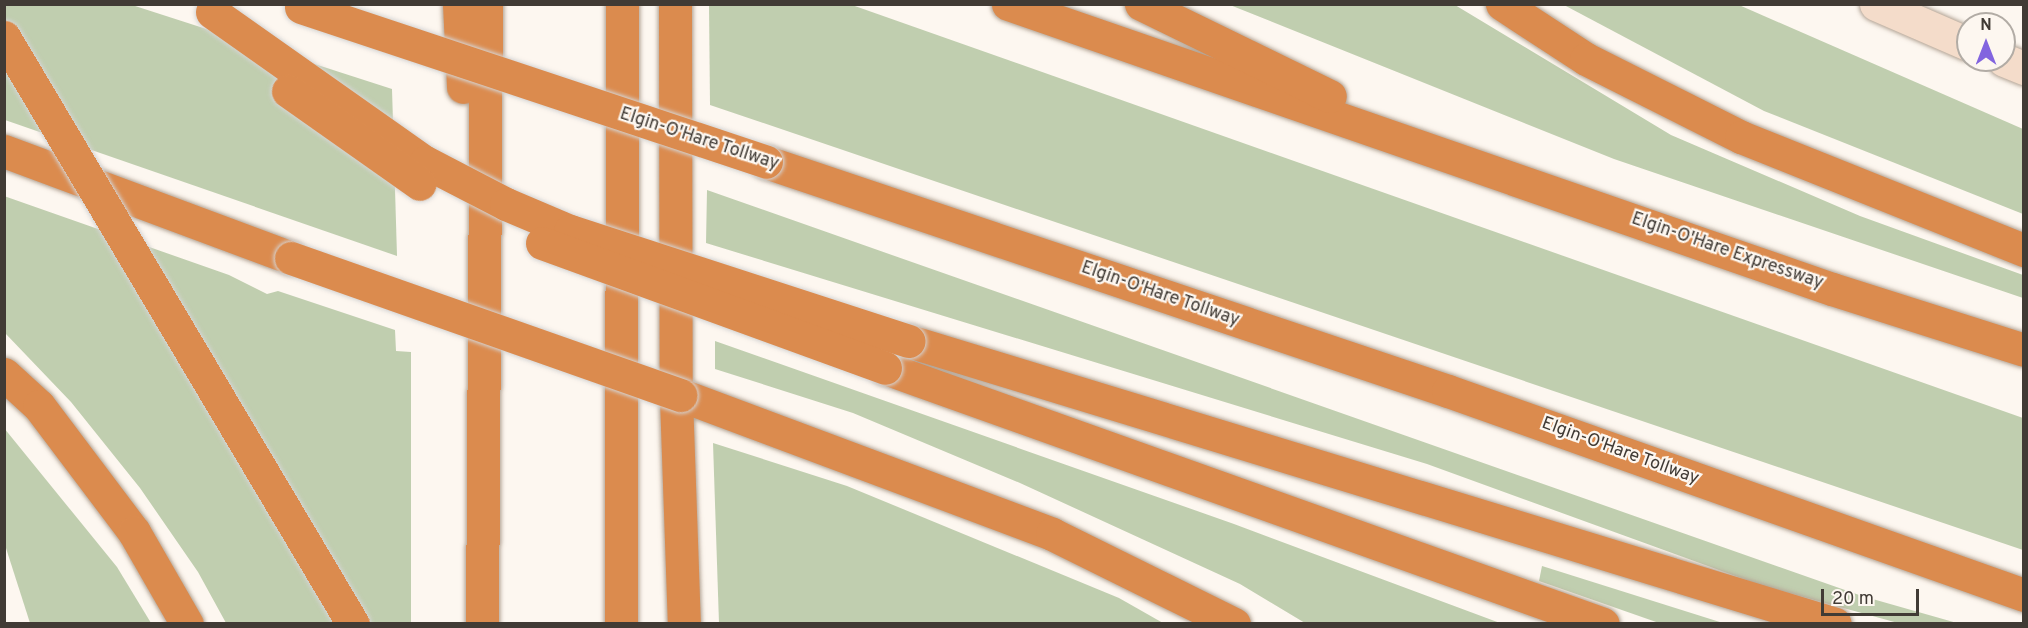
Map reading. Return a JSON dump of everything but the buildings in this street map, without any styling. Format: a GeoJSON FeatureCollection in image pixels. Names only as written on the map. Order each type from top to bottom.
{"type":"FeatureCollection","features":[{"type":"Feature","properties":{"kind":"highway"},"geometry":{"type":"LineString","coordinates":[[459,4],[483,525]]}},
{"type":"Feature","properties":{"kind":"highway"},"geometry":{"type":"LineString","coordinates":[[482,624],[486,4]]}},
{"type":"Feature","properties":{"kind":"highway"},"geometry":{"type":"LineString","coordinates":[[621,624],[622,4]]}},
{"type":"Feature","properties":{"kind":"highway"},"geometry":{"type":"LineString","coordinates":[[675,4],[676,399],[684,624]]}},
{"type":"Feature","properties":{"kind":"highway"},"geometry":{"type":"LineString","coordinates":[[1008,4],[1434,149]]}},
{"type":"Feature","properties":{"kind":"highway"},"geometry":{"type":"LineString","coordinates":[[1141,4],[1434,149]]}},
{"type":"Feature","properties":{"kind":"highway"},"geometry":{"type":"LineString","coordinates":[[1502,4],[1587,59],[1742,137],[2024,250]]}},
{"type":"Feature","properties":{"kind":"highway","name":"Elgin-O'Hare Tollway"},"geometry":{"type":"LineString","coordinates":[[297,6],[1448,392],[2024,596]]}},
{"type":"Feature","properties":{"kind":"highway"},"geometry":{"type":"LineString","coordinates":[[207,8],[425,162],[506,204],[570,231],[909,341],[1835,624]]}},
{"type":"Feature","properties":{"kind":"highway"},"geometry":{"type":"LineString","coordinates":[[207,8],[281,85],[417,183],[566,253],[1602,624]]}},
{"type":"Feature","properties":{"kind":"highway"},"geometry":{"type":"LineString","coordinates":[[4,37],[353,624]]}},
{"type":"Feature","properties":{"kind":"highway","name":"Elgin-O'Hare Expressway"},"geometry":{"type":"LineString","coordinates":[[1434,149],[1832,289],[2024,350]]}},
{"type":"Feature","properties":{"kind":"highway"},"geometry":{"type":"LineString","coordinates":[[4,151],[291,258],[797,436],[1052,534],[1234,624]]}},
{"type":"Feature","properties":{"kind":"highway"},"geometry":{"type":"LineString","coordinates":[[4,374],[39,406],[134,532],[187,624]]}},
{"type":"Feature","properties":{"kind":"street"},"geometry":{"type":"LineString","coordinates":[[1876,4],[1956,39]]}},
{"type":"Feature","properties":{"kind":"green space"},"geometry":{"type":"Polygon","coordinates":[[[5,5],[132,5],[392,89],[397,256],[5,120],[5,5]]]}},
{"type":"Feature","properties":{"kind":"green space"},"geometry":{"type":"Polygon","coordinates":[[[709,5],[852,5],[2023,418],[2023,550],[710,105],[709,5]]]}},
{"type":"Feature","properties":{"kind":"green space"},"geometry":{"type":"Polygon","coordinates":[[[1230,5],[1455,5],[1671,135],[1860,216],[2023,275],[2023,298],[1614,159],[1230,5]]]}},
{"type":"Feature","properties":{"kind":"green space"},"geometry":{"type":"Polygon","coordinates":[[[1564,5],[1739,5],[2023,129],[2023,214],[1764,111],[1564,5]]]}},
{"type":"Feature","properties":{"kind":"green space"},"geometry":{"type":"Polygon","coordinates":[[[707,190],[1862,596],[1957,623],[1898,623],[1763,586],[1427,464],[706,243],[707,190]]]}},
{"type":"Feature","properties":{"kind":"green space"},"geometry":{"type":"Polygon","coordinates":[[[4,196],[229,275],[267,294],[278,291],[395,330],[396,351],[411,352],[411,623],[226,623],[198,572],[140,488],[71,402],[5,333],[4,196]]]}},
{"type":"Feature","properties":{"kind":"green space"},"geometry":{"type":"Polygon","coordinates":[[[715,341],[1234,524],[1500,623],[1305,623],[1240,584],[1020,483],[853,413],[715,369],[715,341]]]}},
{"type":"Feature","properties":{"kind":"green space"},"geometry":{"type":"Polygon","coordinates":[[[4,428],[117,567],[151,623],[30,623],[5,545],[4,428]]]}},
{"type":"Feature","properties":{"kind":"green space"},"geometry":{"type":"Polygon","coordinates":[[[713,443],[847,486],[1119,598],[1163,623],[719,623],[713,443]]]}},
{"type":"Feature","properties":{"kind":"green space"},"geometry":{"type":"Polygon","coordinates":[[[1542,566],[1723,623],[1659,623],[1539,581],[1542,566]]]}}]}
